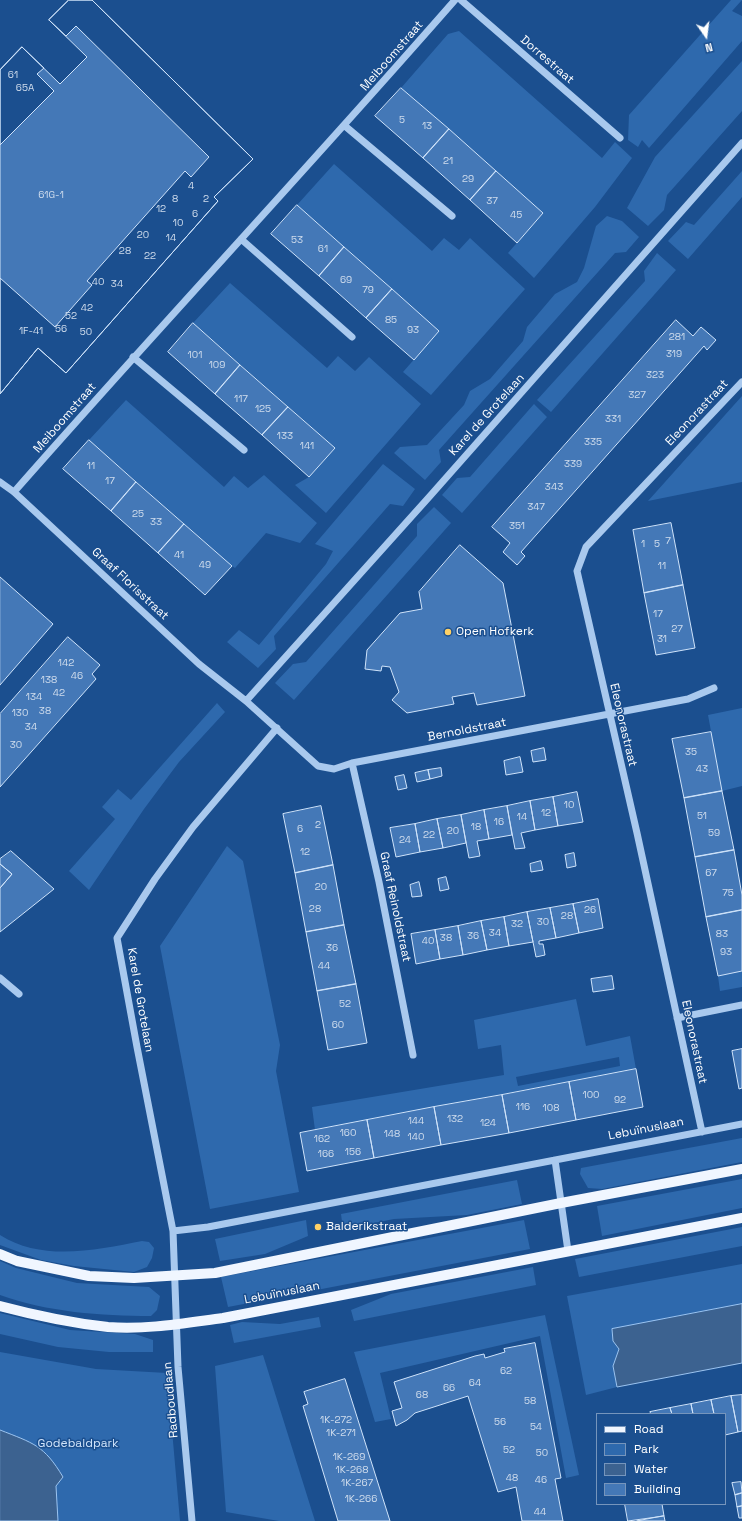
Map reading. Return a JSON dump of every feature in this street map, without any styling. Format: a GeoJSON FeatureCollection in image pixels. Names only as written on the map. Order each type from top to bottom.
{"type":"FeatureCollection","features":[{"type":"Feature","properties":{"kind":"main road"},"geometry":{"type":"LineString","coordinates":[[0,1254],[17,1261],[89,1276],[134,1278],[176,1277],[216,1273],[561,1203],[742,1169]]}},
{"type":"Feature","properties":{"kind":"main road","name":"Lebuïnuslaan"},"geometry":{"type":"LineString","coordinates":[[0,1306],[22,1312],[108,1327],[177,1324],[223,1318],[742,1218]]}},
{"type":"Feature","properties":{"kind":"street","name":"Meiboomstraat"},"geometry":{"type":"LineString","coordinates":[[14,492],[133,357],[345,126],[455,0]]}},
{"type":"Feature","properties":{"kind":"street","name":"Dorrestraat"},"geometry":{"type":"LineString","coordinates":[[461,0],[620,138]]}},
{"type":"Feature","properties":{"kind":"street"},"geometry":{"type":"LineString","coordinates":[[345,126],[452,216]]}},
{"type":"Feature","properties":{"kind":"street","name":"Karel de Grotelaan"},"geometry":{"type":"LineString","coordinates":[[246,700],[436,490],[742,143]]}},
{"type":"Feature","properties":{"kind":"street"},"geometry":{"type":"LineString","coordinates":[[241,239],[352,337]]}},
{"type":"Feature","properties":{"kind":"street"},"geometry":{"type":"LineString","coordinates":[[133,357],[244,450]]}},
{"type":"Feature","properties":{"kind":"street","name":"Eleonorastraat"},"geometry":{"type":"LineString","coordinates":[[702,1132],[577,571],[586,547],[742,382]]}},
{"type":"Feature","properties":{"kind":"street","name":"Graaf Florisstraat"},"geometry":{"type":"LineString","coordinates":[[0,482],[14,492],[199,664],[246,700]]}},
{"type":"Feature","properties":{"kind":"street","name":"Bernoldstraat"},"geometry":{"type":"LineString","coordinates":[[246,700],[318,766],[334,769],[352,763],[688,699],[714,688]]}},
{"type":"Feature","properties":{"kind":"street","name":"Karel de Grotelaan"},"geometry":{"type":"LineString","coordinates":[[173,1231],[117,938],[155,879],[193,827],[277,728]]}},
{"type":"Feature","properties":{"kind":"street","name":"Graaf Reinoldstraat"},"geometry":{"type":"LineString","coordinates":[[352,763],[379,882],[413,1055]]}},
{"type":"Feature","properties":{"kind":"street"},"geometry":{"type":"LineString","coordinates":[[0,978],[19,994]]}},
{"type":"Feature","properties":{"kind":"street"},"geometry":{"type":"LineString","coordinates":[[677,1018],[742,1005]]}},
{"type":"Feature","properties":{"kind":"street","name":"Lebuïnuslaan"},"geometry":{"type":"LineString","coordinates":[[173,1231],[208,1227],[742,1124]]}},
{"type":"Feature","properties":{"kind":"street"},"geometry":{"type":"LineString","coordinates":[[555,1160],[568,1251]]}},
{"type":"Feature","properties":{"kind":"street"},"geometry":{"type":"LineString","coordinates":[[173,1231],[176,1277]]}},
{"type":"Feature","properties":{"kind":"street","name":"Radboudlaan"},"geometry":{"type":"LineString","coordinates":[[176,1277],[178,1367],[192,1521]]}},
{"type":"Feature","properties":{"kind":"green space"},"geometry":{"type":"Polygon","coordinates":[[[731,0],[742,0],[732,11],[742,16],[742,41],[649,148],[642,140],[638,147],[628,140],[629,115],[731,0]]]}},
{"type":"Feature","properties":{"kind":"green space"},"geometry":{"type":"Polygon","coordinates":[[[459,31],[602,158],[615,142],[632,158],[595,207],[534,278],[508,253],[543,213],[401,88],[448,34],[459,31]]]}},
{"type":"Feature","properties":{"kind":"green space"},"geometry":{"type":"Polygon","coordinates":[[[742,61],[742,111],[667,195],[664,210],[648,226],[627,208],[655,157],[742,61]]]}},
{"type":"Feature","properties":{"kind":"green space"},"geometry":{"type":"Polygon","coordinates":[[[334,164],[432,251],[444,238],[459,250],[470,238],[525,289],[431,395],[403,372],[439,331],[297,205],[334,164]]]}},
{"type":"Feature","properties":{"kind":"green space"},"geometry":{"type":"Polygon","coordinates":[[[742,171],[742,197],[688,259],[668,241],[686,222],[694,225],[742,171]]]}},
{"type":"Feature","properties":{"kind":"green space"},"geometry":{"type":"Polygon","coordinates":[[[607,216],[622,221],[639,237],[626,252],[615,253],[439,450],[441,462],[425,480],[394,453],[400,447],[427,445],[464,405],[470,391],[490,379],[523,341],[527,327],[555,294],[577,282],[584,268],[596,226],[607,216]]]}},
{"type":"Feature","properties":{"kind":"green space"},"geometry":{"type":"Polygon","coordinates":[[[657,253],[676,270],[551,412],[537,400],[645,281],[644,271],[657,253]]]}},
{"type":"Feature","properties":{"kind":"green space"},"geometry":{"type":"Polygon","coordinates":[[[230,283],[327,368],[338,356],[355,371],[369,357],[421,404],[326,513],[295,485],[309,477],[335,448],[193,323],[230,283]]]}},
{"type":"Feature","properties":{"kind":"green space"},"geometry":{"type":"Polygon","coordinates":[[[742,396],[742,482],[648,501],[742,396]]]}},
{"type":"Feature","properties":{"kind":"green space"},"geometry":{"type":"Polygon","coordinates":[[[126,400],[224,487],[234,476],[248,488],[264,475],[317,523],[300,543],[266,533],[235,568],[89,440],[126,400]]]}},
{"type":"Feature","properties":{"kind":"green space"},"geometry":{"type":"Polygon","coordinates":[[[534,404],[547,417],[462,513],[442,495],[457,478],[470,477],[534,404]]]}},
{"type":"Feature","properties":{"kind":"green space"},"geometry":{"type":"Polygon","coordinates":[[[383,464],[415,489],[403,506],[390,504],[274,636],[276,649],[258,668],[227,642],[239,630],[259,645],[326,564],[333,551],[315,544],[383,464]]]}},
{"type":"Feature","properties":{"kind":"green space"},"geometry":{"type":"Polygon","coordinates":[[[434,507],[451,523],[294,700],[275,683],[293,664],[306,662],[417,536],[417,524],[434,507]]]}},
{"type":"Feature","properties":{"kind":"green space"},"geometry":{"type":"Polygon","coordinates":[[[217,703],[225,712],[179,762],[144,809],[89,890],[69,871],[115,819],[102,807],[118,789],[131,800],[217,703]]]}},
{"type":"Feature","properties":{"kind":"green space"},"geometry":{"type":"Polygon","coordinates":[[[742,708],[742,786],[722,791],[708,715],[742,708]]]}},
{"type":"Feature","properties":{"kind":"green space"},"geometry":{"type":"Polygon","coordinates":[[[227,846],[243,861],[280,1045],[276,1071],[299,1192],[210,1209],[160,946],[227,846]]]}},
{"type":"Feature","properties":{"kind":"green space"},"geometry":{"type":"Polygon","coordinates":[[[742,971],[742,987],[720,991],[718,976],[742,971]]]}},
{"type":"Feature","properties":{"kind":"green space"},"geometry":{"type":"Polygon","coordinates":[[[576,999],[586,1046],[630,1036],[636,1069],[315,1130],[312,1107],[504,1075],[501,1045],[478,1049],[474,1020],[576,999]],[[619,1057],[516,1077],[518,1086],[620,1066],[619,1057]]]}},
{"type":"Feature","properties":{"kind":"green space"},"geometry":{"type":"Polygon","coordinates":[[[742,1138],[742,1162],[602,1189],[588,1188],[580,1174],[581,1168],[742,1138]]]}},
{"type":"Feature","properties":{"kind":"green space"},"geometry":{"type":"Polygon","coordinates":[[[742,1179],[742,1208],[602,1236],[597,1206],[742,1179]]]}},
{"type":"Feature","properties":{"kind":"green space"},"geometry":{"type":"Polygon","coordinates":[[[517,1180],[522,1204],[467,1215],[394,1219],[343,1229],[341,1214],[517,1180]]]}},
{"type":"Feature","properties":{"kind":"green space"},"geometry":{"type":"Polygon","coordinates":[[[306,1220],[308,1236],[265,1254],[220,1261],[215,1239],[306,1220]]]}},
{"type":"Feature","properties":{"kind":"green space"},"geometry":{"type":"Polygon","coordinates":[[[524,1220],[530,1249],[228,1307],[221,1277],[524,1220]]]}},
{"type":"Feature","properties":{"kind":"green space"},"geometry":{"type":"Polygon","coordinates":[[[742,1227],[742,1246],[579,1277],[575,1259],[742,1227]]]}},
{"type":"Feature","properties":{"kind":"green space"},"geometry":{"type":"Polygon","coordinates":[[[0,1235],[16,1243],[34,1249],[52,1251],[70,1252],[107,1248],[142,1241],[149,1242],[154,1248],[152,1258],[147,1267],[134,1272],[74,1266],[41,1260],[0,1245],[0,1235]]]}},
{"type":"Feature","properties":{"kind":"green space"},"geometry":{"type":"Polygon","coordinates":[[[0,1261],[16,1268],[77,1283],[149,1287],[160,1296],[157,1310],[151,1316],[94,1314],[55,1309],[18,1301],[0,1295],[0,1261]]]}},
{"type":"Feature","properties":{"kind":"green space"},"geometry":{"type":"Polygon","coordinates":[[[742,1264],[742,1304],[666,1318],[619,1349],[613,1366],[617,1387],[586,1395],[567,1296],[742,1264]]]}},
{"type":"Feature","properties":{"kind":"green space"},"geometry":{"type":"Polygon","coordinates":[[[533,1267],[536,1285],[354,1321],[351,1310],[391,1294],[533,1267]]]}},
{"type":"Feature","properties":{"kind":"green space"},"geometry":{"type":"Polygon","coordinates":[[[0,1313],[70,1330],[135,1334],[153,1340],[153,1352],[109,1352],[58,1347],[0,1334],[0,1313]]]}},
{"type":"Feature","properties":{"kind":"green space"},"geometry":{"type":"Polygon","coordinates":[[[545,1315],[579,1475],[566,1478],[540,1336],[380,1373],[391,1419],[375,1422],[354,1352],[545,1315]]]}},
{"type":"Feature","properties":{"kind":"green space"},"geometry":{"type":"Polygon","coordinates":[[[319,1317],[321,1327],[234,1343],[230,1325],[242,1322],[280,1324],[319,1317]]]}},
{"type":"Feature","properties":{"kind":"green space","name":"Godebaldpark"},"geometry":{"type":"Polygon","coordinates":[[[0,1352],[96,1369],[167,1373],[180,1521],[0,1521],[0,1352]]]}},
{"type":"Feature","properties":{"kind":"green space"},"geometry":{"type":"Polygon","coordinates":[[[263,1355],[315,1521],[279,1521],[226,1512],[215,1366],[263,1355]]]}},
{"type":"Feature","properties":{"kind":"water"},"geometry":{"type":"Polygon","coordinates":[[[742,1304],[742,1363],[617,1387],[613,1366],[619,1349],[613,1341],[612,1329],[742,1304]]]}},
{"type":"Feature","properties":{"kind":"water"},"geometry":{"type":"Polygon","coordinates":[[[0,1430],[37,1446],[56,1466],[63,1477],[56,1486],[58,1521],[0,1521],[0,1430]]]}},
{"type":"Feature","properties":{"kind":"building"},"geometry":{"type":"Polygon","coordinates":[[[69,0],[92,0],[253,159],[214,197],[218,201],[66,373],[38,348],[0,394],[0,70],[22,47],[60,84],[87,57],[49,20],[69,0]]]}},
{"type":"Feature","properties":{"kind":"building"},"geometry":{"type":"Polygon","coordinates":[[[69,0],[92,0],[253,159],[214,197],[218,201],[66,373],[38,348],[0,394],[0,278],[55,327],[92,285],[87,281],[185,171],[191,177],[209,157],[76,26],[66,36],[49,20],[69,0]]]}},
{"type":"Feature","properties":{"kind":"building"},"geometry":{"type":"Polygon","coordinates":[[[22,47],[44,68],[37,74],[54,91],[0,145],[0,70],[22,47]]]}},
{"type":"Feature","properties":{"kind":"building"},"geometry":{"type":"Polygon","coordinates":[[[401,88],[449,129],[423,158],[375,116],[401,88]]]}},
{"type":"Feature","properties":{"kind":"building"},"geometry":{"type":"Polygon","coordinates":[[[449,129],[496,171],[470,200],[423,158],[449,129]]]}},
{"type":"Feature","properties":{"kind":"building"},"geometry":{"type":"Polygon","coordinates":[[[496,171],[543,213],[517,243],[470,200],[496,171]]]}},
{"type":"Feature","properties":{"kind":"building"},"geometry":{"type":"Polygon","coordinates":[[[297,205],[344,247],[319,276],[271,234],[297,205]]]}},
{"type":"Feature","properties":{"kind":"building"},"geometry":{"type":"Polygon","coordinates":[[[344,247],[392,289],[366,318],[319,276],[344,247]]]}},
{"type":"Feature","properties":{"kind":"building"},"geometry":{"type":"Polygon","coordinates":[[[392,289],[439,331],[414,360],[366,318],[392,289]]]}},
{"type":"Feature","properties":{"kind":"building"},"geometry":{"type":"Polygon","coordinates":[[[676,320],[693,336],[701,327],[716,340],[707,350],[704,346],[521,552],[525,556],[517,565],[503,552],[510,543],[492,527],[676,320]]]}},
{"type":"Feature","properties":{"kind":"building"},"geometry":{"type":"Polygon","coordinates":[[[193,323],[240,365],[215,394],[168,352],[193,323]]]}},
{"type":"Feature","properties":{"kind":"building"},"geometry":{"type":"Polygon","coordinates":[[[240,365],[288,407],[262,435],[215,394],[240,365]]]}},
{"type":"Feature","properties":{"kind":"building"},"geometry":{"type":"Polygon","coordinates":[[[288,407],[335,448],[309,477],[262,435],[288,407]]]}},
{"type":"Feature","properties":{"kind":"building"},"geometry":{"type":"Polygon","coordinates":[[[89,440],[136,482],[111,511],[63,469],[89,440]]]}},
{"type":"Feature","properties":{"kind":"building"},"geometry":{"type":"Polygon","coordinates":[[[136,482],[184,524],[158,553],[111,511],[136,482]]]}},
{"type":"Feature","properties":{"kind":"building"},"geometry":{"type":"Polygon","coordinates":[[[671,523],[683,585],[644,593],[633,530],[671,523]]]}},
{"type":"Feature","properties":{"kind":"building"},"geometry":{"type":"Polygon","coordinates":[[[184,524],[232,566],[205,595],[158,553],[184,524]]]}},
{"type":"Feature","properties":{"kind":"building","name":"Open Hofkerk"},"geometry":{"type":"Polygon","coordinates":[[[460,545],[503,583],[525,696],[477,705],[474,693],[452,697],[454,704],[407,713],[392,700],[399,692],[390,667],[382,666],[381,671],[365,669],[367,650],[400,613],[422,609],[419,592],[460,545]]]}},
{"type":"Feature","properties":{"kind":"building"},"geometry":{"type":"Polygon","coordinates":[[[0,577],[53,624],[0,685],[0,577]]]}},
{"type":"Feature","properties":{"kind":"building"},"geometry":{"type":"Polygon","coordinates":[[[683,585],[695,648],[656,655],[644,593],[683,585]]]}},
{"type":"Feature","properties":{"kind":"building"},"geometry":{"type":"Polygon","coordinates":[[[68,637],[100,665],[92,674],[96,679],[0,787],[0,714],[68,637]]]}},
{"type":"Feature","properties":{"kind":"building"},"geometry":{"type":"Polygon","coordinates":[[[711,732],[722,791],[684,798],[672,739],[711,732]]]}},
{"type":"Feature","properties":{"kind":"building"},"geometry":{"type":"Polygon","coordinates":[[[544,748],[546,760],[533,762],[531,751],[544,748]]]}},
{"type":"Feature","properties":{"kind":"building"},"geometry":{"type":"Polygon","coordinates":[[[520,757],[523,772],[506,775],[504,761],[520,757]]]}},
{"type":"Feature","properties":{"kind":"building"},"geometry":{"type":"Polygon","coordinates":[[[441,768],[442,776],[430,779],[428,770],[441,768]]]}},
{"type":"Feature","properties":{"kind":"building"},"geometry":{"type":"Polygon","coordinates":[[[428,770],[430,779],[417,782],[415,773],[428,770]]]}},
{"type":"Feature","properties":{"kind":"building"},"geometry":{"type":"Polygon","coordinates":[[[404,775],[407,788],[398,790],[395,777],[404,775]]]}},
{"type":"Feature","properties":{"kind":"building"},"geometry":{"type":"Polygon","coordinates":[[[722,791],[734,850],[695,857],[684,798],[722,791]]]}},
{"type":"Feature","properties":{"kind":"building"},"geometry":{"type":"Polygon","coordinates":[[[577,792],[583,822],[558,826],[553,797],[577,792]]]}},
{"type":"Feature","properties":{"kind":"building"},"geometry":{"type":"Polygon","coordinates":[[[553,797],[558,826],[535,830],[530,801],[553,797]]]}},
{"type":"Feature","properties":{"kind":"building"},"geometry":{"type":"Polygon","coordinates":[[[530,801],[535,830],[521,833],[525,848],[515,849],[507,806],[530,801]]]}},
{"type":"Feature","properties":{"kind":"building"},"geometry":{"type":"Polygon","coordinates":[[[321,806],[333,865],[295,873],[283,814],[321,806]]]}},
{"type":"Feature","properties":{"kind":"building"},"geometry":{"type":"Polygon","coordinates":[[[507,806],[512,835],[489,839],[484,810],[507,806]]]}},
{"type":"Feature","properties":{"kind":"building"},"geometry":{"type":"Polygon","coordinates":[[[484,810],[489,839],[477,841],[480,856],[469,858],[461,815],[484,810]]]}},
{"type":"Feature","properties":{"kind":"building"},"geometry":{"type":"Polygon","coordinates":[[[461,815],[466,843],[443,848],[437,819],[461,815]]]}},
{"type":"Feature","properties":{"kind":"building"},"geometry":{"type":"Polygon","coordinates":[[[437,819],[443,848],[420,852],[415,824],[437,819]]]}},
{"type":"Feature","properties":{"kind":"building"},"geometry":{"type":"Polygon","coordinates":[[[415,824],[420,852],[396,857],[390,828],[415,824]]]}},
{"type":"Feature","properties":{"kind":"building"},"geometry":{"type":"Polygon","coordinates":[[[734,850],[742,895],[742,910],[706,917],[695,857],[734,850]]]}},
{"type":"Feature","properties":{"kind":"building"},"geometry":{"type":"Polygon","coordinates":[[[11,851],[54,889],[0,932],[0,888],[12,874],[0,864],[0,859],[11,851]]]}},
{"type":"Feature","properties":{"kind":"building"},"geometry":{"type":"Polygon","coordinates":[[[574,853],[576,866],[567,868],[565,855],[574,853]]]}},
{"type":"Feature","properties":{"kind":"building"},"geometry":{"type":"Polygon","coordinates":[[[541,861],[543,870],[531,872],[530,864],[541,861]]]}},
{"type":"Feature","properties":{"kind":"building"},"geometry":{"type":"Polygon","coordinates":[[[0,864],[12,874],[0,888],[0,864]]]}},
{"type":"Feature","properties":{"kind":"building"},"geometry":{"type":"Polygon","coordinates":[[[333,865],[344,925],[306,932],[295,873],[333,865]]]}},
{"type":"Feature","properties":{"kind":"building"},"geometry":{"type":"Polygon","coordinates":[[[446,877],[449,889],[440,891],[438,879],[446,877]]]}},
{"type":"Feature","properties":{"kind":"building"},"geometry":{"type":"Polygon","coordinates":[[[419,882],[422,896],[412,897],[410,885],[419,882]]]}},
{"type":"Feature","properties":{"kind":"building"},"geometry":{"type":"Polygon","coordinates":[[[598,899],[603,928],[579,933],[573,904],[598,899]]]}},
{"type":"Feature","properties":{"kind":"building"},"geometry":{"type":"Polygon","coordinates":[[[573,904],[579,933],[556,938],[550,908],[573,904]]]}},
{"type":"Feature","properties":{"kind":"building"},"geometry":{"type":"Polygon","coordinates":[[[550,908],[556,938],[539,941],[539,944],[543,944],[545,955],[536,957],[527,912],[550,908]]]}},
{"type":"Feature","properties":{"kind":"building"},"geometry":{"type":"Polygon","coordinates":[[[742,910],[742,971],[718,976],[706,917],[742,910]]]}},
{"type":"Feature","properties":{"kind":"building"},"geometry":{"type":"Polygon","coordinates":[[[527,912],[533,942],[509,946],[504,917],[527,912]]]}},
{"type":"Feature","properties":{"kind":"building"},"geometry":{"type":"Polygon","coordinates":[[[504,917],[509,946],[487,950],[481,921],[504,917]]]}},
{"type":"Feature","properties":{"kind":"building"},"geometry":{"type":"Polygon","coordinates":[[[481,921],[487,950],[463,955],[458,926],[481,921]]]}},
{"type":"Feature","properties":{"kind":"building"},"geometry":{"type":"Polygon","coordinates":[[[344,925],[356,984],[317,991],[306,932],[344,925]]]}},
{"type":"Feature","properties":{"kind":"building"},"geometry":{"type":"Polygon","coordinates":[[[458,926],[463,955],[440,959],[435,930],[458,926]]]}},
{"type":"Feature","properties":{"kind":"building"},"geometry":{"type":"Polygon","coordinates":[[[435,930],[440,959],[416,964],[411,934],[435,930]]]}},
{"type":"Feature","properties":{"kind":"building"},"geometry":{"type":"Polygon","coordinates":[[[612,976],[614,989],[593,992],[591,979],[612,976]]]}},
{"type":"Feature","properties":{"kind":"building"},"geometry":{"type":"Polygon","coordinates":[[[356,984],[367,1043],[328,1050],[317,991],[356,984]]]}},
{"type":"Feature","properties":{"kind":"building"},"geometry":{"type":"Polygon","coordinates":[[[742,1049],[742,1088],[739,1089],[732,1051],[742,1049]]]}},
{"type":"Feature","properties":{"kind":"building"},"geometry":{"type":"Polygon","coordinates":[[[636,1069],[643,1107],[576,1120],[569,1082],[636,1069]]]}},
{"type":"Feature","properties":{"kind":"building"},"geometry":{"type":"Polygon","coordinates":[[[569,1082],[576,1120],[509,1133],[502,1095],[569,1082]]]}},
{"type":"Feature","properties":{"kind":"building"},"geometry":{"type":"Polygon","coordinates":[[[502,1095],[509,1133],[441,1145],[434,1107],[502,1095]]]}},
{"type":"Feature","properties":{"kind":"building"},"geometry":{"type":"Polygon","coordinates":[[[434,1107],[441,1145],[374,1158],[367,1120],[434,1107]]]}},
{"type":"Feature","properties":{"kind":"building"},"geometry":{"type":"Polygon","coordinates":[[[367,1120],[374,1158],[307,1171],[300,1133],[367,1120]]]}},
{"type":"Feature","properties":{"kind":"building"},"geometry":{"type":"Polygon","coordinates":[[[535,1343],[561,1478],[555,1479],[563,1521],[522,1521],[516,1487],[498,1492],[468,1396],[415,1413],[407,1420],[396,1426],[392,1411],[402,1408],[394,1382],[475,1356],[484,1354],[485,1358],[505,1352],[504,1349],[535,1343]]]}},
{"type":"Feature","properties":{"kind":"building"},"geometry":{"type":"Polygon","coordinates":[[[345,1379],[390,1521],[338,1521],[303,1406],[308,1404],[304,1392],[345,1379]]]}},
{"type":"Feature","properties":{"kind":"building"},"geometry":{"type":"Polygon","coordinates":[[[742,1395],[742,1431],[738,1432],[731,1396],[742,1395]]]}},
{"type":"Feature","properties":{"kind":"building"},"geometry":{"type":"Polygon","coordinates":[[[731,1396],[738,1432],[726,1435],[726,1413],[714,1413],[711,1400],[731,1396]]]}},
{"type":"Feature","properties":{"kind":"building"},"geometry":{"type":"Polygon","coordinates":[[[711,1400],[714,1413],[693,1413],[691,1404],[711,1400]]]}},
{"type":"Feature","properties":{"kind":"building"},"geometry":{"type":"Polygon","coordinates":[[[691,1404],[693,1413],[672,1413],[670,1408],[691,1404]]]}},
{"type":"Feature","properties":{"kind":"building"},"geometry":{"type":"Polygon","coordinates":[[[670,1408],[672,1413],[650,1413],[670,1408]]]}},
{"type":"Feature","properties":{"kind":"building"},"geometry":{"type":"Polygon","coordinates":[[[741,1482],[742,1493],[735,1495],[732,1483],[741,1482]]]}},
{"type":"Feature","properties":{"kind":"building"},"geometry":{"type":"Polygon","coordinates":[[[742,1493],[742,1506],[737,1507],[735,1495],[742,1493]]]}},
{"type":"Feature","properties":{"kind":"building"},"geometry":{"type":"Polygon","coordinates":[[[625,1505],[662,1505],[664,1516],[628,1521],[625,1505]]]}},
{"type":"Feature","properties":{"kind":"building"},"geometry":{"type":"Polygon","coordinates":[[[742,1506],[742,1518],[739,1518],[737,1507],[742,1506]]]}},
{"type":"Feature","properties":{"kind":"building"},"geometry":{"type":"Polygon","coordinates":[[[664,1516],[665,1521],[637,1521],[664,1516]]]}},
{"type":"Feature","properties":{"kind":"place","name":"Open Hofkerk"},"geometry":{"type":"Point","coordinates":[448,632]}},
{"type":"Feature","properties":{"kind":"place","name":"Balderikstraat"},"geometry":{"type":"Point","coordinates":[318,1227]}}]}
